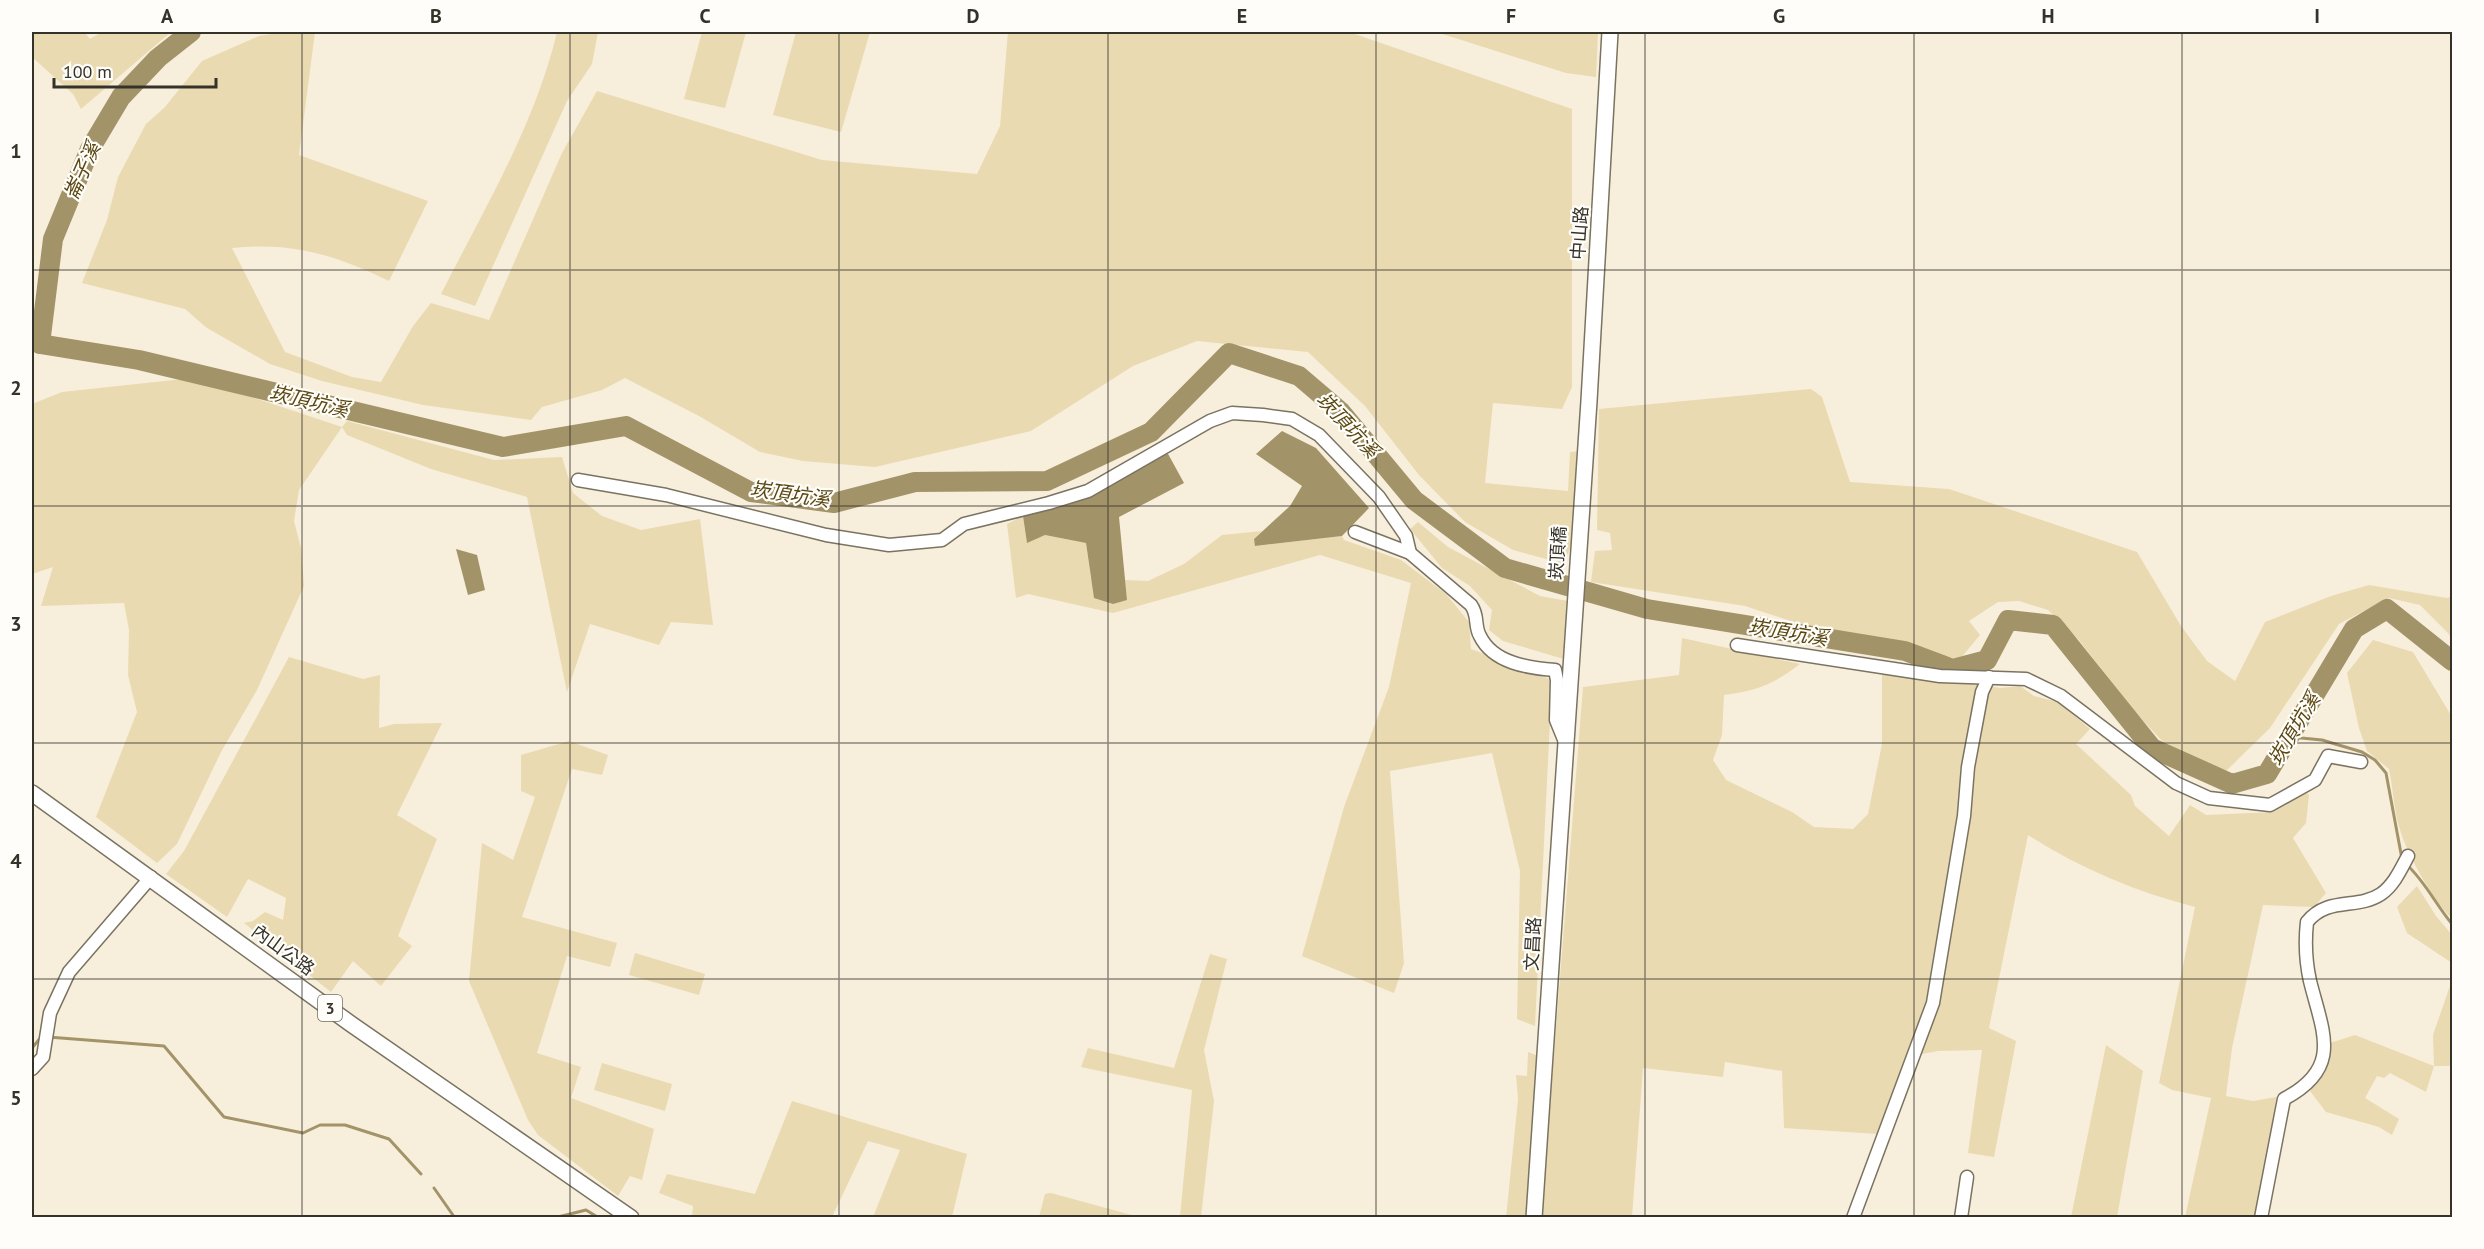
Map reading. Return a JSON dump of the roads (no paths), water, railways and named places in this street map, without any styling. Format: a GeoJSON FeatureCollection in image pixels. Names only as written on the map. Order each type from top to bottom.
{"type":"FeatureCollection","features":[{"type":"Feature","properties":{"kind":"main road","name":"中山路"},"geometry":{"type":"LineString","coordinates":[[1586,437],[1610,32]]}},
{"type":"Feature","properties":{"kind":"main road","name":"崁頂橋"},"geometry":{"type":"LineString","coordinates":[[1569,672],[1586,437]]}},
{"type":"Feature","properties":{"kind":"main road","name":"文昌路"},"geometry":{"type":"LineString","coordinates":[[1534,1218],[1569,672]]}},
{"type":"Feature","properties":{"kind":"main road","name":"內山公路"},"geometry":{"type":"LineString","coordinates":[[32,793],[351,1024],[631,1218]]}},
{"type":"Feature","properties":{"kind":"street"},"geometry":{"type":"LineString","coordinates":[[578,480],[666,495],[826,535],[889,545],[942,540],[964,524],[1088,491],[1210,421],[1232,413],[1263,415],[1292,419],[1319,435],[1379,497],[1406,536],[1410,553]]}},
{"type":"Feature","properties":{"kind":"street"},"geometry":{"type":"LineString","coordinates":[[1355,532],[1410,553],[1471,606],[1477,614],[1479,635],[1492,651],[1524,668],[1555,670],[1556,720],[1565,742]]}},
{"type":"Feature","properties":{"kind":"street"},"geometry":{"type":"LineString","coordinates":[[1737,645],[1940,676],[2026,679],[2061,696],[2176,783],[2209,798],[2270,805],[2315,780],[2328,756],[2361,762]]}},
{"type":"Feature","properties":{"kind":"street"},"geometry":{"type":"LineString","coordinates":[[1854,1218],[1933,1003],[1964,816],[1968,767],[1982,692],[1989,677]]}},
{"type":"Feature","properties":{"kind":"street"},"geometry":{"type":"LineString","coordinates":[[2261,1218],[2284,1100],[2314,1080],[2322,1066],[2325,1046],[2323,1024],[2310,980],[2307,922],[2317,911],[2340,903],[2366,900],[2381,894],[2398,875],[2408,856]]}},
{"type":"Feature","properties":{"kind":"street"},"geometry":{"type":"LineString","coordinates":[[32,1068],[43,1057],[50,1013],[69,972],[151,877]]}},
{"type":"Feature","properties":{"kind":"street"},"geometry":{"type":"LineString","coordinates":[[1961,1218],[1967,1177]]}},
{"type":"Feature","properties":{"kind":"waterway","name":"崙子溪"},"geometry":{"type":"LineString","coordinates":[[40,344],[53,239],[90,149],[121,97],[158,58],[191,32]]}},
{"type":"Feature","properties":{"kind":"waterway","name":"崁頂坑溪"},"geometry":{"type":"LineString","coordinates":[[40,344],[139,360],[503,447],[626,426],[751,492],[834,503],[915,482],[1047,481],[1151,432],[1229,353],[1299,376],[1340,411],[1414,500],[1505,568],[1647,609],[1905,651],[1953,669],[1987,660],[2008,620],[2053,625],[2152,748],[2232,784],[2267,774],[2354,629],[2387,609],[2452,661]]}},
{"type":"Feature","properties":{"kind":"waterway"},"geometry":{"type":"LineString","coordinates":[[2291,737],[2322,740],[2362,752],[2375,760],[2386,773],[2402,859]]}},
{"type":"Feature","properties":{"kind":"waterway"},"geometry":{"type":"LineString","coordinates":[[2406,864],[2452,924]]}},
{"type":"Feature","properties":{"kind":"waterway"},"geometry":{"type":"LineString","coordinates":[[32,1048],[42,1036]]}},
{"type":"Feature","properties":{"kind":"waterway"},"geometry":{"type":"LineString","coordinates":[[48,1037],[164,1046],[224,1117],[303,1133],[320,1125],[345,1125],[389,1139],[421,1174]]}},
{"type":"Feature","properties":{"kind":"waterway"},"geometry":{"type":"LineString","coordinates":[[434,1188],[455,1218]]}},
{"type":"Feature","properties":{"kind":"waterway"},"geometry":{"type":"LineString","coordinates":[[554,1218],[586,1210],[599,1218]]}}]}
